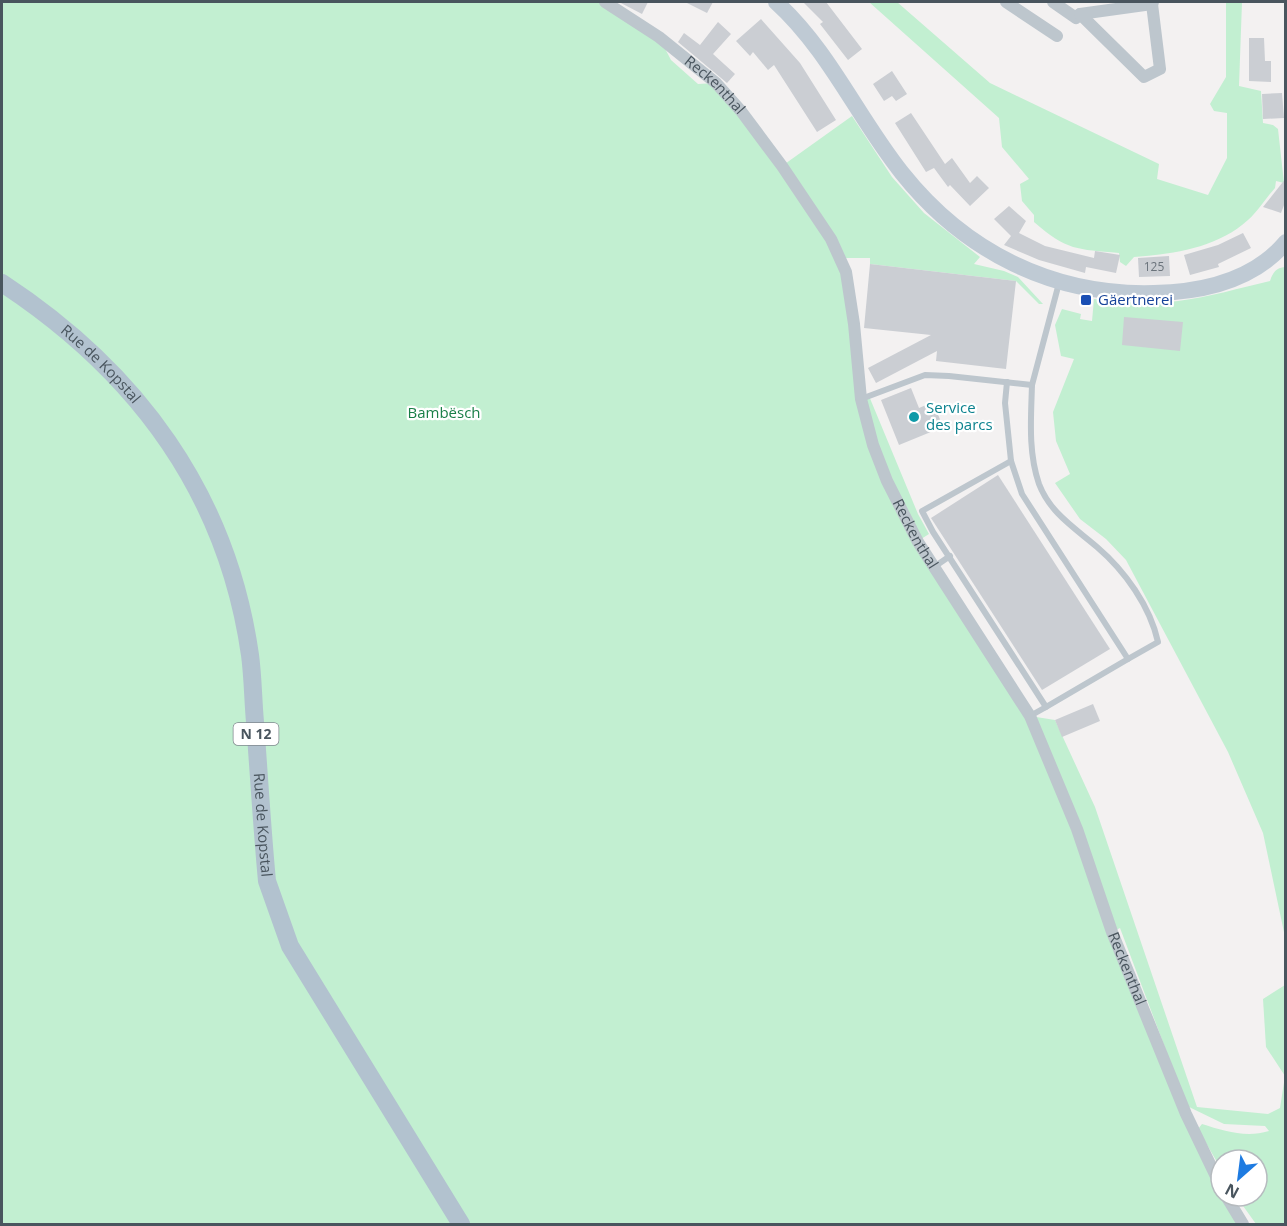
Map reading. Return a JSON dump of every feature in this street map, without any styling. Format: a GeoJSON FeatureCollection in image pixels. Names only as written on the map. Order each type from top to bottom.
{"type":"FeatureCollection","features":[{"type":"Feature","properties":{"kind":"main road"},"geometry":{"type":"LineString","coordinates":[[776,2],[812,41],[902,173],[932,206],[965,234],[997,256],[1026,271],[1059,283],[1098,291],[1134,294],[1175,292],[1215,285],[1253,271],[1276,254],[1286,242]]}},
{"type":"Feature","properties":{"kind":"main road","name":"Rue de Kopstal"},"geometry":{"type":"LineString","coordinates":[[2,283],[35,304],[76,337],[106,366],[165,436],[193,479],[218,531],[237,592],[250,655],[267,881],[275,908],[290,946],[460,1224]]}},
{"type":"Feature","properties":{"kind":"street","name":"Reckenthal"},"geometry":{"type":"LineString","coordinates":[[605,2],[659,37],[716,83],[746,118],[831,239],[846,272],[854,324],[861,399],[873,445],[887,481],[918,542],[1030,716],[1077,829],[1112,932],[1185,1114],[1209,1163]]}},
{"type":"Feature","properties":{"kind":"street"},"geometry":{"type":"LineString","coordinates":[[1006,2],[1057,36]]}},
{"type":"Feature","properties":{"kind":"street"},"geometry":{"type":"LineString","coordinates":[[1053,2],[1078,16],[1144,77],[1160,69],[1152,3],[1078,16]]}},
{"type":"Feature","properties":{"kind":"street"},"geometry":{"type":"LineString","coordinates":[[1234,1208],[1244,1224]]}},
{"type":"Feature","properties":{"kind":"lane"},"geometry":{"type":"LineString","coordinates":[[1030,716],[1158,642],[1148,610],[1115,565],[1098,548],[1060,518],[1040,486],[1032,458],[1030,426],[1032,385],[1059,283]]}},
{"type":"Feature","properties":{"kind":"lane"},"geometry":{"type":"LineString","coordinates":[[861,399],[925,375],[1032,385]]}},
{"type":"Feature","properties":{"kind":"lane"},"geometry":{"type":"LineString","coordinates":[[1007,382],[1005,403],[1011,461],[1022,494],[1128,660]]}},
{"type":"Feature","properties":{"kind":"lane"},"geometry":{"type":"LineString","coordinates":[[1011,461],[922,511],[1046,707]]}},
{"type":"Feature","properties":{"kind":"lane"},"geometry":{"type":"LineString","coordinates":[[934,567],[950,556]]}},
{"type":"Feature","properties":{"kind":"green space","name":"Bambësch"},"geometry":{"type":"Polygon","coordinates":[[[2,2],[605,2],[659,37],[671,60],[698,84],[716,83],[782,166],[852,116],[892,177],[924,213],[980,257],[974,264],[1018,277],[1043,304],[1039,304],[1016,281],[870,264],[870,258],[841,258],[861,398],[869,396],[918,514],[929,534],[918,541],[1030,716],[1055,720],[1095,807],[1197,1107],[1268,1114],[1280,1108],[1285,1076],[1285,1224],[1256,1224],[1245,1208],[1269,1208],[1269,1148],[1209,1148],[1198,1129],[1202,1124],[1243,1134],[1269,1131],[1265,1126],[1224,1124],[1187,1106],[1120,928],[1112,932],[1185,1114],[1209,1160],[1209,1208],[1235,1208],[1243,1224],[2,1224],[2,2]]]}},
{"type":"Feature","properties":{"kind":"green space"},"geometry":{"type":"Polygon","coordinates":[[[869,2],[897,2],[990,83],[1159,164],[1157,179],[1208,195],[1227,158],[1227,113],[1214,111],[1210,104],[1226,77],[1226,2],[1242,2],[1239,86],[1261,91],[1263,123],[1273,125],[1278,129],[1284,183],[1276,181],[1275,188],[1259,209],[1236,230],[1194,248],[1134,257],[1126,266],[1120,262],[1119,253],[1073,247],[1055,239],[1034,222],[1034,215],[1022,201],[1020,184],[1029,179],[1002,147],[999,118],[869,2]]]}},
{"type":"Feature","properties":{"kind":"green space"},"geometry":{"type":"Polygon","coordinates":[[[1285,267],[1285,937],[1263,833],[1228,752],[1126,560],[1106,539],[1080,519],[1055,483],[1070,474],[1056,441],[1053,412],[1074,359],[1061,356],[1055,325],[1062,309],[1081,314],[1080,319],[1092,321],[1094,299],[1146,303],[1190,299],[1270,281],[1275,271],[1285,267]]]}},
{"type":"Feature","properties":{"kind":"green space"},"geometry":{"type":"Polygon","coordinates":[[[1285,985],[1285,1076],[1266,1047],[1263,999],[1285,985]]]}},
{"type":"Feature","properties":{"kind":"building"},"geometry":{"type":"Polygon","coordinates":[[[619,2],[648,2],[642,14],[619,2]]]}},
{"type":"Feature","properties":{"kind":"building"},"geometry":{"type":"Polygon","coordinates":[[[685,2],[713,2],[707,13],[685,2]]]}},
{"type":"Feature","properties":{"kind":"building"},"geometry":{"type":"Polygon","coordinates":[[[803,2],[826,2],[862,49],[848,60],[820,24],[823,22],[803,2]]]}},
{"type":"Feature","properties":{"kind":"building"},"geometry":{"type":"Polygon","coordinates":[[[761,19],[800,63],[836,120],[817,132],[774,65],[768,70],[753,52],[750,56],[736,41],[761,19]]]}},
{"type":"Feature","properties":{"kind":"building"},"geometry":{"type":"Polygon","coordinates":[[[718,22],[731,34],[713,54],[735,74],[727,83],[678,42],[684,33],[700,45],[718,22]]]}},
{"type":"Feature","properties":{"kind":"building"},"geometry":{"type":"Polygon","coordinates":[[[1249,38],[1264,38],[1265,61],[1271,61],[1271,82],[1249,81],[1249,38]]]}},
{"type":"Feature","properties":{"kind":"building"},"geometry":{"type":"Polygon","coordinates":[[[892,71],[907,94],[896,101],[892,96],[884,101],[873,84],[892,71]]]}},
{"type":"Feature","properties":{"kind":"building"},"geometry":{"type":"Polygon","coordinates":[[[1282,93],[1284,118],[1263,119],[1262,94],[1282,93]]]}},
{"type":"Feature","properties":{"kind":"building"},"geometry":{"type":"Polygon","coordinates":[[[911,113],[945,164],[952,158],[970,183],[977,176],[989,188],[970,206],[950,185],[948,187],[934,168],[926,172],[895,123],[911,113]]]}},
{"type":"Feature","properties":{"kind":"building"},"geometry":{"type":"Polygon","coordinates":[[[1286,178],[1286,200],[1281,213],[1263,207],[1286,178]]]}},
{"type":"Feature","properties":{"kind":"building"},"geometry":{"type":"Polygon","coordinates":[[[1009,206],[1026,221],[1019,233],[1045,246],[1094,258],[1095,251],[1120,255],[1116,273],[1086,267],[1085,273],[1039,260],[1004,245],[1011,236],[994,219],[1009,206]]]}},
{"type":"Feature","properties":{"kind":"building"},"geometry":{"type":"Polygon","coordinates":[[[1243,233],[1251,248],[1218,264],[1219,267],[1190,275],[1184,255],[1218,245],[1243,233]]]}},
{"type":"Feature","properties":{"kind":"building"},"geometry":{"type":"Polygon","coordinates":[[[1169,256],[1170,276],[1139,277],[1138,258],[1169,256]]]}},
{"type":"Feature","properties":{"kind":"building"},"geometry":{"type":"Polygon","coordinates":[[[870,264],[1016,281],[1006,369],[936,361],[937,351],[876,383],[868,368],[931,335],[864,328],[870,264]]]}},
{"type":"Feature","properties":{"kind":"building"},"geometry":{"type":"Polygon","coordinates":[[[1124,317],[1183,322],[1180,351],[1122,345],[1124,317]]]}},
{"type":"Feature","properties":{"kind":"building","name":"Service des parcs"},"geometry":{"type":"Polygon","coordinates":[[[911,388],[919,408],[933,402],[943,427],[899,445],[881,400],[911,388]]]}},
{"type":"Feature","properties":{"kind":"building"},"geometry":{"type":"Polygon","coordinates":[[[998,475],[1110,649],[1042,690],[931,518],[998,475]]]}},
{"type":"Feature","properties":{"kind":"building"},"geometry":{"type":"Polygon","coordinates":[[[1093,704],[1100,721],[1062,737],[1055,720],[1093,704]]]}},
{"type":"Feature","properties":{"kind":"place","name":"Gäertnerei"},"geometry":{"type":"Point","coordinates":[1086,300]}},
{"type":"Feature","properties":{"kind":"place","name":"Service des parcs"},"geometry":{"type":"Point","coordinates":[914,417]}}]}
